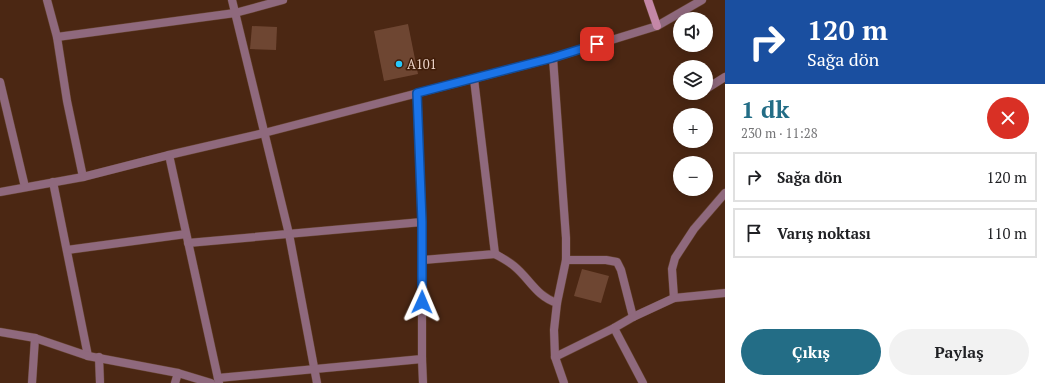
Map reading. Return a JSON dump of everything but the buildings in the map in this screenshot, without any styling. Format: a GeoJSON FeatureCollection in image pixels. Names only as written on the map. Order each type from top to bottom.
{"type":"FeatureCollection","features":[{"type":"Feature","properties":{"kind":"main road"},"geometry":{"type":"LineString","coordinates":[[648,0],[657,26]]}},
{"type":"Feature","properties":{"kind":"street"},"geometry":{"type":"LineString","coordinates":[[47,0],[57,36],[67,101],[82,176]]}},
{"type":"Feature","properties":{"kind":"street"},"geometry":{"type":"LineString","coordinates":[[232,0],[289,234],[317,383]]}},
{"type":"Feature","properties":{"kind":"street"},"geometry":{"type":"LineString","coordinates":[[57,36],[235,13],[283,0]]}},
{"type":"Feature","properties":{"kind":"street"},"geometry":{"type":"LineString","coordinates":[[0,192],[82,176],[264,133],[552,58],[657,26],[702,0]]}},
{"type":"Feature","properties":{"kind":"street"},"geometry":{"type":"LineString","coordinates":[[552,58],[566,238],[566,260],[557,303],[554,330],[555,357],[564,383]]}},
{"type":"Feature","properties":{"kind":"street"},"geometry":{"type":"LineString","coordinates":[[713,85],[725,77]]}},
{"type":"Feature","properties":{"kind":"street"},"geometry":{"type":"LineString","coordinates":[[474,79],[496,254]]}},
{"type":"Feature","properties":{"kind":"street"},"geometry":{"type":"LineString","coordinates":[[0,82],[25,187]]}},
{"type":"Feature","properties":{"kind":"street"},"geometry":{"type":"LineString","coordinates":[[417,93],[423,260],[423,383]]}},
{"type":"Feature","properties":{"kind":"street"},"geometry":{"type":"LineString","coordinates":[[169,155],[216,381]]}},
{"type":"Feature","properties":{"kind":"street"},"geometry":{"type":"LineString","coordinates":[[53,182],[88,356]]}},
{"type":"Feature","properties":{"kind":"street"},"geometry":{"type":"LineString","coordinates":[[674,298],[672,269],[674,258],[694,229],[725,193]]}},
{"type":"Feature","properties":{"kind":"street"},"geometry":{"type":"LineString","coordinates":[[188,242],[422,222]]}},
{"type":"Feature","properties":{"kind":"street"},"geometry":{"type":"LineString","coordinates":[[67,250],[186,234]]}},
{"type":"Feature","properties":{"kind":"street"},"geometry":{"type":"LineString","coordinates":[[423,260],[496,254],[515,267],[547,300],[557,303]]}},
{"type":"Feature","properties":{"kind":"street"},"geometry":{"type":"LineString","coordinates":[[566,260],[606,260],[617,262],[633,316]]}},
{"type":"Feature","properties":{"kind":"street"},"geometry":{"type":"LineString","coordinates":[[555,357],[614,328],[633,316],[674,298],[725,293]]}},
{"type":"Feature","properties":{"kind":"street"},"geometry":{"type":"LineString","coordinates":[[614,328],[643,383]]}},
{"type":"Feature","properties":{"kind":"street"},"geometry":{"type":"LineString","coordinates":[[0,332],[35,338],[88,356],[178,372],[216,381],[315,369],[422,359]]}},
{"type":"Feature","properties":{"kind":"street"},"geometry":{"type":"LineString","coordinates":[[32,383],[35,338]]}},
{"type":"Feature","properties":{"kind":"street"},"geometry":{"type":"LineString","coordinates":[[100,357],[100,383]]}},
{"type":"Feature","properties":{"kind":"street"},"geometry":{"type":"LineString","coordinates":[[175,383],[178,372]]}},
{"type":"Feature","properties":{"kind":"place","name":"A101"},"geometry":{"type":"Point","coordinates":[399,64]}},
{"type":"Feature","properties":{"kind":"route"},"geometry":{"type":"LineString","coordinates":[[422,302],[423,260],[417,93],[552,58],[597,44]]}}]}
